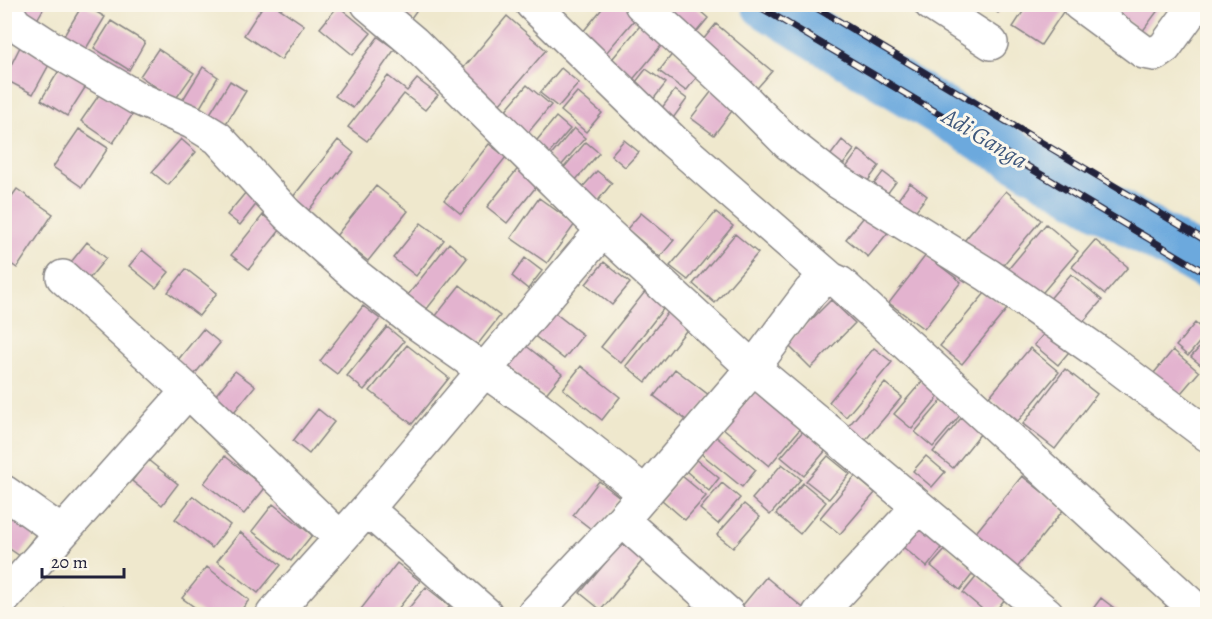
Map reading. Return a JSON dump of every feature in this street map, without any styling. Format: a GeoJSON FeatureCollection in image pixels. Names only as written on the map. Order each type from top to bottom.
{"type":"FeatureCollection","features":[{"type":"Feature","properties":{"kind":"street"},"geometry":{"type":"LineString","coordinates":[[8,4],[6,10],[15,24],[136,98],[192,122],[218,138],[287,214],[355,275],[483,371],[538,408],[645,493]]}},
{"type":"Feature","properties":{"kind":"street"},"geometry":{"type":"LineString","coordinates":[[369,4],[413,42],[603,230],[753,368],[1047,615]]}},
{"type":"Feature","properties":{"kind":"street"},"geometry":{"type":"LineString","coordinates":[[532,4],[673,141],[831,279],[840,282],[1201,615]]}},
{"type":"Feature","properties":{"kind":"street"},"geometry":{"type":"LineString","coordinates":[[641,4],[789,142],[835,180],[988,275],[1098,352],[1208,435]]}},
{"type":"Feature","properties":{"kind":"street"},"geometry":{"type":"LineString","coordinates":[[931,4],[991,43]]}},
{"type":"Feature","properties":{"kind":"street"},"geometry":{"type":"LineString","coordinates":[[1079,4],[1144,52],[1155,54],[1166,46],[1196,4]]}},
{"type":"Feature","properties":{"kind":"street"},"geometry":{"type":"LineString","coordinates":[[273,615],[367,509],[603,230]]}},
{"type":"Feature","properties":{"kind":"street"},"geometry":{"type":"LineString","coordinates":[[63,277],[188,391],[340,538]]}},
{"type":"Feature","properties":{"kind":"street"},"geometry":{"type":"LineString","coordinates":[[534,615],[645,493],[753,368],[810,292],[819,284],[831,279]]}},
{"type":"Feature","properties":{"kind":"street"},"geometry":{"type":"LineString","coordinates":[[4,598],[188,391]]}},
{"type":"Feature","properties":{"kind":"street"},"geometry":{"type":"LineString","coordinates":[[4,492],[61,532]]}},
{"type":"Feature","properties":{"kind":"street"},"geometry":{"type":"LineString","coordinates":[[819,615],[918,507]]}},
{"type":"Feature","properties":{"kind":"street"},"geometry":{"type":"LineString","coordinates":[[367,509],[486,615]]}},
{"type":"Feature","properties":{"kind":"street"},"geometry":{"type":"LineString","coordinates":[[621,520],[728,615]]}},
{"type":"Feature","properties":{"kind":"building"},"geometry":{"type":"Polygon","coordinates":[[[16,4],[46,4],[34,25],[16,4]]]}},
{"type":"Feature","properties":{"kind":"building"},"geometry":{"type":"Polygon","coordinates":[[[83,4],[105,17],[84,52],[62,39],[83,4]]]}},
{"type":"Feature","properties":{"kind":"building"},"geometry":{"type":"Polygon","coordinates":[[[264,4],[273,4],[304,25],[281,60],[244,35],[264,4]]]}},
{"type":"Feature","properties":{"kind":"building"},"geometry":{"type":"Polygon","coordinates":[[[394,4],[421,4],[411,18],[394,4]]]}},
{"type":"Feature","properties":{"kind":"building"},"geometry":{"type":"Polygon","coordinates":[[[606,4],[630,4],[640,13],[606,53],[582,33],[606,4]]]}},
{"type":"Feature","properties":{"kind":"building"},"geometry":{"type":"Polygon","coordinates":[[[646,4],[692,4],[708,18],[689,41],[646,4]]]}},
{"type":"Feature","properties":{"kind":"building"},"geometry":{"type":"Polygon","coordinates":[[[985,4],[1004,4],[998,13],[985,4]]]}},
{"type":"Feature","properties":{"kind":"building"},"geometry":{"type":"Polygon","coordinates":[[[1028,4],[1059,4],[1065,9],[1041,45],[1013,27],[1028,4]]]}},
{"type":"Feature","properties":{"kind":"building"},"geometry":{"type":"Polygon","coordinates":[[[1113,4],[1152,4],[1159,9],[1142,32],[1110,8],[1113,4]]]}},
{"type":"Feature","properties":{"kind":"building"},"geometry":{"type":"Polygon","coordinates":[[[338,6],[371,33],[353,55],[320,28],[338,6]]]}},
{"type":"Feature","properties":{"kind":"building"},"geometry":{"type":"Polygon","coordinates":[[[649,15],[671,34],[630,83],[608,64],[649,15]]]}},
{"type":"Feature","properties":{"kind":"building"},"geometry":{"type":"Polygon","coordinates":[[[507,16],[546,50],[499,105],[460,72],[507,16]]]}},
{"type":"Feature","properties":{"kind":"building"},"geometry":{"type":"Polygon","coordinates":[[[111,21],[145,42],[129,70],[94,48],[111,21]]]}},
{"type":"Feature","properties":{"kind":"building"},"geometry":{"type":"Polygon","coordinates":[[[716,24],[772,71],[752,94],[697,47],[716,24]]]}},
{"type":"Feature","properties":{"kind":"building"},"geometry":{"type":"Polygon","coordinates":[[[378,37],[395,49],[353,108],[335,96],[378,37]]]}},
{"type":"Feature","properties":{"kind":"building"},"geometry":{"type":"Polygon","coordinates":[[[21,45],[51,61],[33,94],[4,79],[21,45]]]}},
{"type":"Feature","properties":{"kind":"building"},"geometry":{"type":"Polygon","coordinates":[[[158,49],[194,73],[175,100],[140,76],[158,49]]]}},
{"type":"Feature","properties":{"kind":"building"},"geometry":{"type":"Polygon","coordinates":[[[673,53],[700,73],[686,91],[659,71],[673,53]]]}},
{"type":"Feature","properties":{"kind":"building"},"geometry":{"type":"Polygon","coordinates":[[[61,67],[88,83],[67,116],[41,100],[61,67]]]}},
{"type":"Feature","properties":{"kind":"building"},"geometry":{"type":"Polygon","coordinates":[[[203,67],[218,77],[198,111],[182,101],[203,67]]]}},
{"type":"Feature","properties":{"kind":"building"},"geometry":{"type":"Polygon","coordinates":[[[561,68],[579,83],[558,107],[540,93],[561,68]]]}},
{"type":"Feature","properties":{"kind":"building"},"geometry":{"type":"Polygon","coordinates":[[[646,69],[666,83],[652,101],[632,87],[646,69]]]}},
{"type":"Feature","properties":{"kind":"building"},"geometry":{"type":"Polygon","coordinates":[[[388,76],[407,91],[417,79],[438,95],[425,110],[404,94],[367,141],[348,127],[388,76]]]}},
{"type":"Feature","properties":{"kind":"building"},"geometry":{"type":"Polygon","coordinates":[[[230,81],[246,91],[222,130],[206,120],[230,81]]]}},
{"type":"Feature","properties":{"kind":"building"},"geometry":{"type":"Polygon","coordinates":[[[527,85],[551,105],[527,134],[503,113],[527,85]]]}},
{"type":"Feature","properties":{"kind":"building"},"geometry":{"type":"Polygon","coordinates":[[[715,87],[738,103],[714,135],[691,118],[715,87]]]}},
{"type":"Feature","properties":{"kind":"building"},"geometry":{"type":"Polygon","coordinates":[[[675,90],[687,99],[668,125],[656,116],[675,90]]]}},
{"type":"Feature","properties":{"kind":"building"},"geometry":{"type":"Polygon","coordinates":[[[101,92],[133,114],[113,143],[81,121],[101,92]]]}},
{"type":"Feature","properties":{"kind":"building"},"geometry":{"type":"Polygon","coordinates":[[[577,92],[602,113],[586,132],[561,111],[577,92]]]}},
{"type":"Feature","properties":{"kind":"building"},"geometry":{"type":"Polygon","coordinates":[[[556,117],[570,129],[547,156],[533,145],[556,117]]]}},
{"type":"Feature","properties":{"kind":"building"},"geometry":{"type":"Polygon","coordinates":[[[574,128],[585,138],[560,167],[549,158],[574,128]]]}},
{"type":"Feature","properties":{"kind":"building"},"geometry":{"type":"Polygon","coordinates":[[[79,129],[108,148],[82,187],[53,167],[79,129]]]}},
{"type":"Feature","properties":{"kind":"building"},"geometry":{"type":"Polygon","coordinates":[[[181,139],[196,152],[168,185],[152,172],[181,139]]]}},
{"type":"Feature","properties":{"kind":"building"},"geometry":{"type":"Polygon","coordinates":[[[338,140],[354,153],[305,215],[289,202],[338,140]]]}},
{"type":"Feature","properties":{"kind":"building"},"geometry":{"type":"Polygon","coordinates":[[[624,140],[639,152],[625,167],[611,155],[624,140]]]}},
{"type":"Feature","properties":{"kind":"building"},"geometry":{"type":"Polygon","coordinates":[[[842,140],[854,150],[839,170],[827,160],[842,140]]]}},
{"type":"Feature","properties":{"kind":"building"},"geometry":{"type":"Polygon","coordinates":[[[586,142],[599,153],[574,182],[561,171],[586,142]]]}},
{"type":"Feature","properties":{"kind":"building"},"geometry":{"type":"Polygon","coordinates":[[[489,144],[506,157],[461,214],[444,200],[489,144]]]}},
{"type":"Feature","properties":{"kind":"building"},"geometry":{"type":"Polygon","coordinates":[[[859,150],[879,166],[862,189],[842,173],[859,150]]]}},
{"type":"Feature","properties":{"kind":"building"},"geometry":{"type":"Polygon","coordinates":[[[520,166],[540,182],[507,223],[487,207],[520,166]]]}},
{"type":"Feature","properties":{"kind":"building"},"geometry":{"type":"Polygon","coordinates":[[[597,171],[612,183],[596,203],[580,190],[597,171]]]}},
{"type":"Feature","properties":{"kind":"building"},"geometry":{"type":"Polygon","coordinates":[[[883,172],[896,182],[881,202],[868,192],[883,172]]]}},
{"type":"Feature","properties":{"kind":"building"},"geometry":{"type":"Polygon","coordinates":[[[910,183],[927,196],[910,218],[894,205],[910,183]]]}},
{"type":"Feature","properties":{"kind":"building"},"geometry":{"type":"Polygon","coordinates":[[[376,186],[408,211],[368,261],[336,236],[376,186]]]}},
{"type":"Feature","properties":{"kind":"building"},"geometry":{"type":"Polygon","coordinates":[[[17,189],[53,214],[17,268],[4,259],[4,207],[17,189]]]}},
{"type":"Feature","properties":{"kind":"building"},"geometry":{"type":"Polygon","coordinates":[[[1006,191],[1041,220],[999,270],[964,241],[1006,191]]]}},
{"type":"Feature","properties":{"kind":"building"},"geometry":{"type":"Polygon","coordinates":[[[246,192],[258,202],[240,225],[227,215],[246,192]]]}},
{"type":"Feature","properties":{"kind":"building"},"geometry":{"type":"Polygon","coordinates":[[[539,198],[575,224],[547,263],[511,238],[539,198]]]}},
{"type":"Feature","properties":{"kind":"building"},"geometry":{"type":"Polygon","coordinates":[[[716,212],[733,226],[688,280],[670,266],[716,212]]]}},
{"type":"Feature","properties":{"kind":"building"},"geometry":{"type":"Polygon","coordinates":[[[868,212],[890,230],[868,257],[846,239],[868,212]]]}},
{"type":"Feature","properties":{"kind":"building"},"geometry":{"type":"Polygon","coordinates":[[[641,213],[674,240],[660,257],[627,229],[641,213]]]}},
{"type":"Feature","properties":{"kind":"building"},"geometry":{"type":"Polygon","coordinates":[[[263,215],[281,229],[249,269],[231,255],[263,215]]]}},
{"type":"Feature","properties":{"kind":"building"},"geometry":{"type":"Polygon","coordinates":[[[421,223],[444,240],[416,276],[393,258],[421,223]]]}},
{"type":"Feature","properties":{"kind":"building"},"geometry":{"type":"Polygon","coordinates":[[[1046,224],[1078,251],[1038,298],[1006,272],[1046,224]]]}},
{"type":"Feature","properties":{"kind":"building"},"geometry":{"type":"Polygon","coordinates":[[[735,234],[758,253],[715,303],[693,284],[735,234]]]}},
{"type":"Feature","properties":{"kind":"building"},"geometry":{"type":"Polygon","coordinates":[[[1095,240],[1128,267],[1105,294],[1072,267],[1095,240]]]}},
{"type":"Feature","properties":{"kind":"building"},"geometry":{"type":"Polygon","coordinates":[[[87,242],[106,258],[83,286],[64,271],[87,242]]]}},
{"type":"Feature","properties":{"kind":"building"},"geometry":{"type":"Polygon","coordinates":[[[449,243],[467,258],[426,310],[407,296],[449,243]]]}},
{"type":"Feature","properties":{"kind":"building"},"geometry":{"type":"Polygon","coordinates":[[[142,250],[169,272],[156,288],[129,266],[142,250]]]}},
{"type":"Feature","properties":{"kind":"building"},"geometry":{"type":"Polygon","coordinates":[[[926,255],[961,282],[924,329],[889,303],[926,255]]]}},
{"type":"Feature","properties":{"kind":"building"},"geometry":{"type":"Polygon","coordinates":[[[525,258],[542,271],[528,289],[512,276],[525,258]]]}},
{"type":"Feature","properties":{"kind":"building"},"geometry":{"type":"Polygon","coordinates":[[[604,262],[630,283],[612,305],[586,284],[604,262]]]}},
{"type":"Feature","properties":{"kind":"building"},"geometry":{"type":"Polygon","coordinates":[[[186,269],[217,293],[199,316],[168,292],[186,269]]]}},
{"type":"Feature","properties":{"kind":"building"},"geometry":{"type":"Polygon","coordinates":[[[1071,274],[1102,300],[1079,327],[1048,301],[1071,274]]]}},
{"type":"Feature","properties":{"kind":"building"},"geometry":{"type":"Polygon","coordinates":[[[460,285],[500,316],[471,353],[431,322],[460,285]]]}},
{"type":"Feature","properties":{"kind":"building"},"geometry":{"type":"Polygon","coordinates":[[[648,288],[667,304],[621,363],[601,347],[648,288]]]}},
{"type":"Feature","properties":{"kind":"building"},"geometry":{"type":"Polygon","coordinates":[[[986,292],[1007,309],[962,364],[940,346],[986,292]]]}},
{"type":"Feature","properties":{"kind":"building"},"geometry":{"type":"Polygon","coordinates":[[[831,300],[855,323],[811,368],[787,344],[831,300]]]}},
{"type":"Feature","properties":{"kind":"building"},"geometry":{"type":"Polygon","coordinates":[[[363,306],[380,319],[337,374],[320,361],[363,306]]]}},
{"type":"Feature","properties":{"kind":"building"},"geometry":{"type":"Polygon","coordinates":[[[546,306],[583,335],[564,359],[527,330],[546,306]]]}},
{"type":"Feature","properties":{"kind":"building"},"geometry":{"type":"Polygon","coordinates":[[[669,311],[689,327],[646,382],[626,366],[669,311]]]}},
{"type":"Feature","properties":{"kind":"building"},"geometry":{"type":"Polygon","coordinates":[[[1195,323],[1207,333],[1188,356],[1176,346],[1195,323]]]}},
{"type":"Feature","properties":{"kind":"building"},"geometry":{"type":"Polygon","coordinates":[[[387,327],[404,341],[364,390],[347,376],[387,327]]]}},
{"type":"Feature","properties":{"kind":"building"},"geometry":{"type":"Polygon","coordinates":[[[1050,327],[1073,347],[1058,365],[1034,345],[1050,327]]]}},
{"type":"Feature","properties":{"kind":"building"},"geometry":{"type":"Polygon","coordinates":[[[203,329],[220,343],[190,380],[173,366],[203,329]]]}},
{"type":"Feature","properties":{"kind":"building"},"geometry":{"type":"Polygon","coordinates":[[[1208,338],[1208,371],[1191,357],[1208,338]]]}},
{"type":"Feature","properties":{"kind":"building"},"geometry":{"type":"Polygon","coordinates":[[[520,341],[562,374],[544,396],[502,363],[520,341]]]}},
{"type":"Feature","properties":{"kind":"building"},"geometry":{"type":"Polygon","coordinates":[[[407,345],[449,378],[412,424],[370,391],[407,345]]]}},
{"type":"Feature","properties":{"kind":"building"},"geometry":{"type":"Polygon","coordinates":[[[874,348],[892,362],[846,417],[829,402],[874,348]]]}},
{"type":"Feature","properties":{"kind":"building"},"geometry":{"type":"Polygon","coordinates":[[[1030,348],[1059,372],[1018,421],[989,397],[1030,348]]]}},
{"type":"Feature","properties":{"kind":"building"},"geometry":{"type":"Polygon","coordinates":[[[1173,350],[1199,372],[1175,400],[1149,379],[1173,350]]]}},
{"type":"Feature","properties":{"kind":"building"},"geometry":{"type":"Polygon","coordinates":[[[581,366],[620,397],[602,420],[563,389],[581,366]]]}},
{"type":"Feature","properties":{"kind":"building"},"geometry":{"type":"Polygon","coordinates":[[[675,369],[710,396],[689,422],[654,396],[675,369]]]}},
{"type":"Feature","properties":{"kind":"building"},"geometry":{"type":"Polygon","coordinates":[[[1065,369],[1097,394],[1055,449],[1023,424],[1065,369]]]}},
{"type":"Feature","properties":{"kind":"building"},"geometry":{"type":"Polygon","coordinates":[[[235,371],[255,386],[230,417],[210,402],[235,371]]]}},
{"type":"Feature","properties":{"kind":"building"},"geometry":{"type":"Polygon","coordinates":[[[924,379],[941,394],[912,429],[894,414],[924,379]]]}},
{"type":"Feature","properties":{"kind":"building"},"geometry":{"type":"Polygon","coordinates":[[[885,383],[902,397],[863,443],[846,429],[885,383]]]}},
{"type":"Feature","properties":{"kind":"building"},"geometry":{"type":"Polygon","coordinates":[[[755,391],[800,429],[769,466],[723,428],[755,391]]]}},
{"type":"Feature","properties":{"kind":"building"},"geometry":{"type":"Polygon","coordinates":[[[944,398],[962,413],[933,447],[915,432],[944,398]]]}},
{"type":"Feature","properties":{"kind":"building"},"geometry":{"type":"Polygon","coordinates":[[[318,409],[334,422],[309,454],[293,441],[318,409]]]}},
{"type":"Feature","properties":{"kind":"building"},"geometry":{"type":"Polygon","coordinates":[[[962,417],[981,433],[953,468],[933,452],[962,417]]]}},
{"type":"Feature","properties":{"kind":"building"},"geometry":{"type":"Polygon","coordinates":[[[804,430],[827,449],[804,476],[781,457],[804,430]]]}},
{"type":"Feature","properties":{"kind":"building"},"geometry":{"type":"Polygon","coordinates":[[[714,435],[756,470],[742,487],[699,452],[714,435]]]}},
{"type":"Feature","properties":{"kind":"building"},"geometry":{"type":"Polygon","coordinates":[[[225,456],[265,488],[244,514],[204,483],[225,456]]]}},
{"type":"Feature","properties":{"kind":"building"},"geometry":{"type":"Polygon","coordinates":[[[828,456],[850,474],[829,499],[806,481],[828,456]]]}},
{"type":"Feature","properties":{"kind":"building"},"geometry":{"type":"Polygon","coordinates":[[[926,456],[945,472],[932,487],[913,471],[926,456]]]}},
{"type":"Feature","properties":{"kind":"building"},"geometry":{"type":"Polygon","coordinates":[[[696,459],[719,478],[709,491],[686,471],[696,459]]]}},
{"type":"Feature","properties":{"kind":"building"},"geometry":{"type":"Polygon","coordinates":[[[148,460],[178,484],[162,505],[132,481],[148,460]]]}},
{"type":"Feature","properties":{"kind":"building"},"geometry":{"type":"Polygon","coordinates":[[[782,464],[801,479],[770,515],[752,499],[782,464]]]}},
{"type":"Feature","properties":{"kind":"building"},"geometry":{"type":"Polygon","coordinates":[[[682,476],[706,496],[685,520],[662,500],[682,476]]]}},
{"type":"Feature","properties":{"kind":"building"},"geometry":{"type":"Polygon","coordinates":[[[855,476],[875,493],[840,534],[820,518],[855,476]]]}},
{"type":"Feature","properties":{"kind":"building"},"geometry":{"type":"Polygon","coordinates":[[[1022,476],[1064,509],[1012,574],[969,541],[1022,476]]]}},
{"type":"Feature","properties":{"kind":"building"},"geometry":{"type":"Polygon","coordinates":[[[599,481],[621,498],[595,532],[573,515],[599,481]]]}},
{"type":"Feature","properties":{"kind":"building"},"geometry":{"type":"Polygon","coordinates":[[[722,483],[740,498],[718,524],[700,509],[722,483]]]}},
{"type":"Feature","properties":{"kind":"building"},"geometry":{"type":"Polygon","coordinates":[[[803,483],[826,502],[800,534],[776,514],[803,483]]]}},
{"type":"Feature","properties":{"kind":"building"},"geometry":{"type":"Polygon","coordinates":[[[193,496],[230,525],[212,548],[175,519],[193,496]]]}},
{"type":"Feature","properties":{"kind":"building"},"geometry":{"type":"Polygon","coordinates":[[[273,504],[312,535],[291,561],[252,531],[273,504]]]}},
{"type":"Feature","properties":{"kind":"building"},"geometry":{"type":"Polygon","coordinates":[[[744,504],[760,517],[733,548],[717,535],[744,504]]]}},
{"type":"Feature","properties":{"kind":"building"},"geometry":{"type":"Polygon","coordinates":[[[4,505],[39,530],[20,556],[4,545],[4,505]]]}},
{"type":"Feature","properties":{"kind":"building"},"geometry":{"type":"Polygon","coordinates":[[[917,518],[946,543],[927,567],[897,542],[917,518]]]}},
{"type":"Feature","properties":{"kind":"building"},"geometry":{"type":"Polygon","coordinates":[[[240,532],[281,565],[258,593],[217,561],[240,532]]]}},
{"type":"Feature","properties":{"kind":"building"},"geometry":{"type":"Polygon","coordinates":[[[622,543],[643,560],[601,610],[580,593],[622,543]]]}},
{"type":"Feature","properties":{"kind":"building"},"geometry":{"type":"Polygon","coordinates":[[[947,548],[975,571],[960,590],[931,566],[947,548]]]}},
{"type":"Feature","properties":{"kind":"building"},"geometry":{"type":"Polygon","coordinates":[[[397,563],[420,581],[394,614],[368,614],[361,609],[397,563]]]}},
{"type":"Feature","properties":{"kind":"building"},"geometry":{"type":"Polygon","coordinates":[[[207,567],[249,600],[238,614],[204,614],[182,598],[207,567]]]}},
{"type":"Feature","properties":{"kind":"building"},"geometry":{"type":"Polygon","coordinates":[[[977,576],[1005,599],[993,614],[988,614],[963,593],[977,576]]]}},
{"type":"Feature","properties":{"kind":"building"},"geometry":{"type":"Polygon","coordinates":[[[766,577],[808,612],[807,614],[740,614],[737,612],[766,577]]]}},
{"type":"Feature","properties":{"kind":"building"},"geometry":{"type":"Polygon","coordinates":[[[426,587],[450,606],[443,614],[404,614],[426,587]]]}},
{"type":"Feature","properties":{"kind":"building"},"geometry":{"type":"Polygon","coordinates":[[[1101,598],[1122,614],[1089,614],[1101,598]]]}},
{"type":"Feature","properties":{"kind":"building"},"geometry":{"type":"Polygon","coordinates":[[[1168,604],[1181,614],[1159,614],[1168,604]]]}},
{"type":"Feature","properties":{"kind":"building"},"geometry":{"type":"Polygon","coordinates":[[[692,605],[704,614],[684,614],[692,605]]]}},
{"type":"Feature","properties":{"kind":"building"},"geometry":{"type":"Polygon","coordinates":[[[64,608],[72,614],[59,614],[64,608]]]}},
{"type":"Feature","properties":{"kind":"waterway","name":"Adi Ganga"},"geometry":{"type":"LineString","coordinates":[[766,4],[983,137],[1208,266]]}},
{"type":"Feature","properties":{"kind":"railway"},"geometry":{"type":"LineString","coordinates":[[755,4],[1208,274]]}},
{"type":"Feature","properties":{"kind":"railway"},"geometry":{"type":"LineString","coordinates":[[810,4],[1208,242]]}}]}
